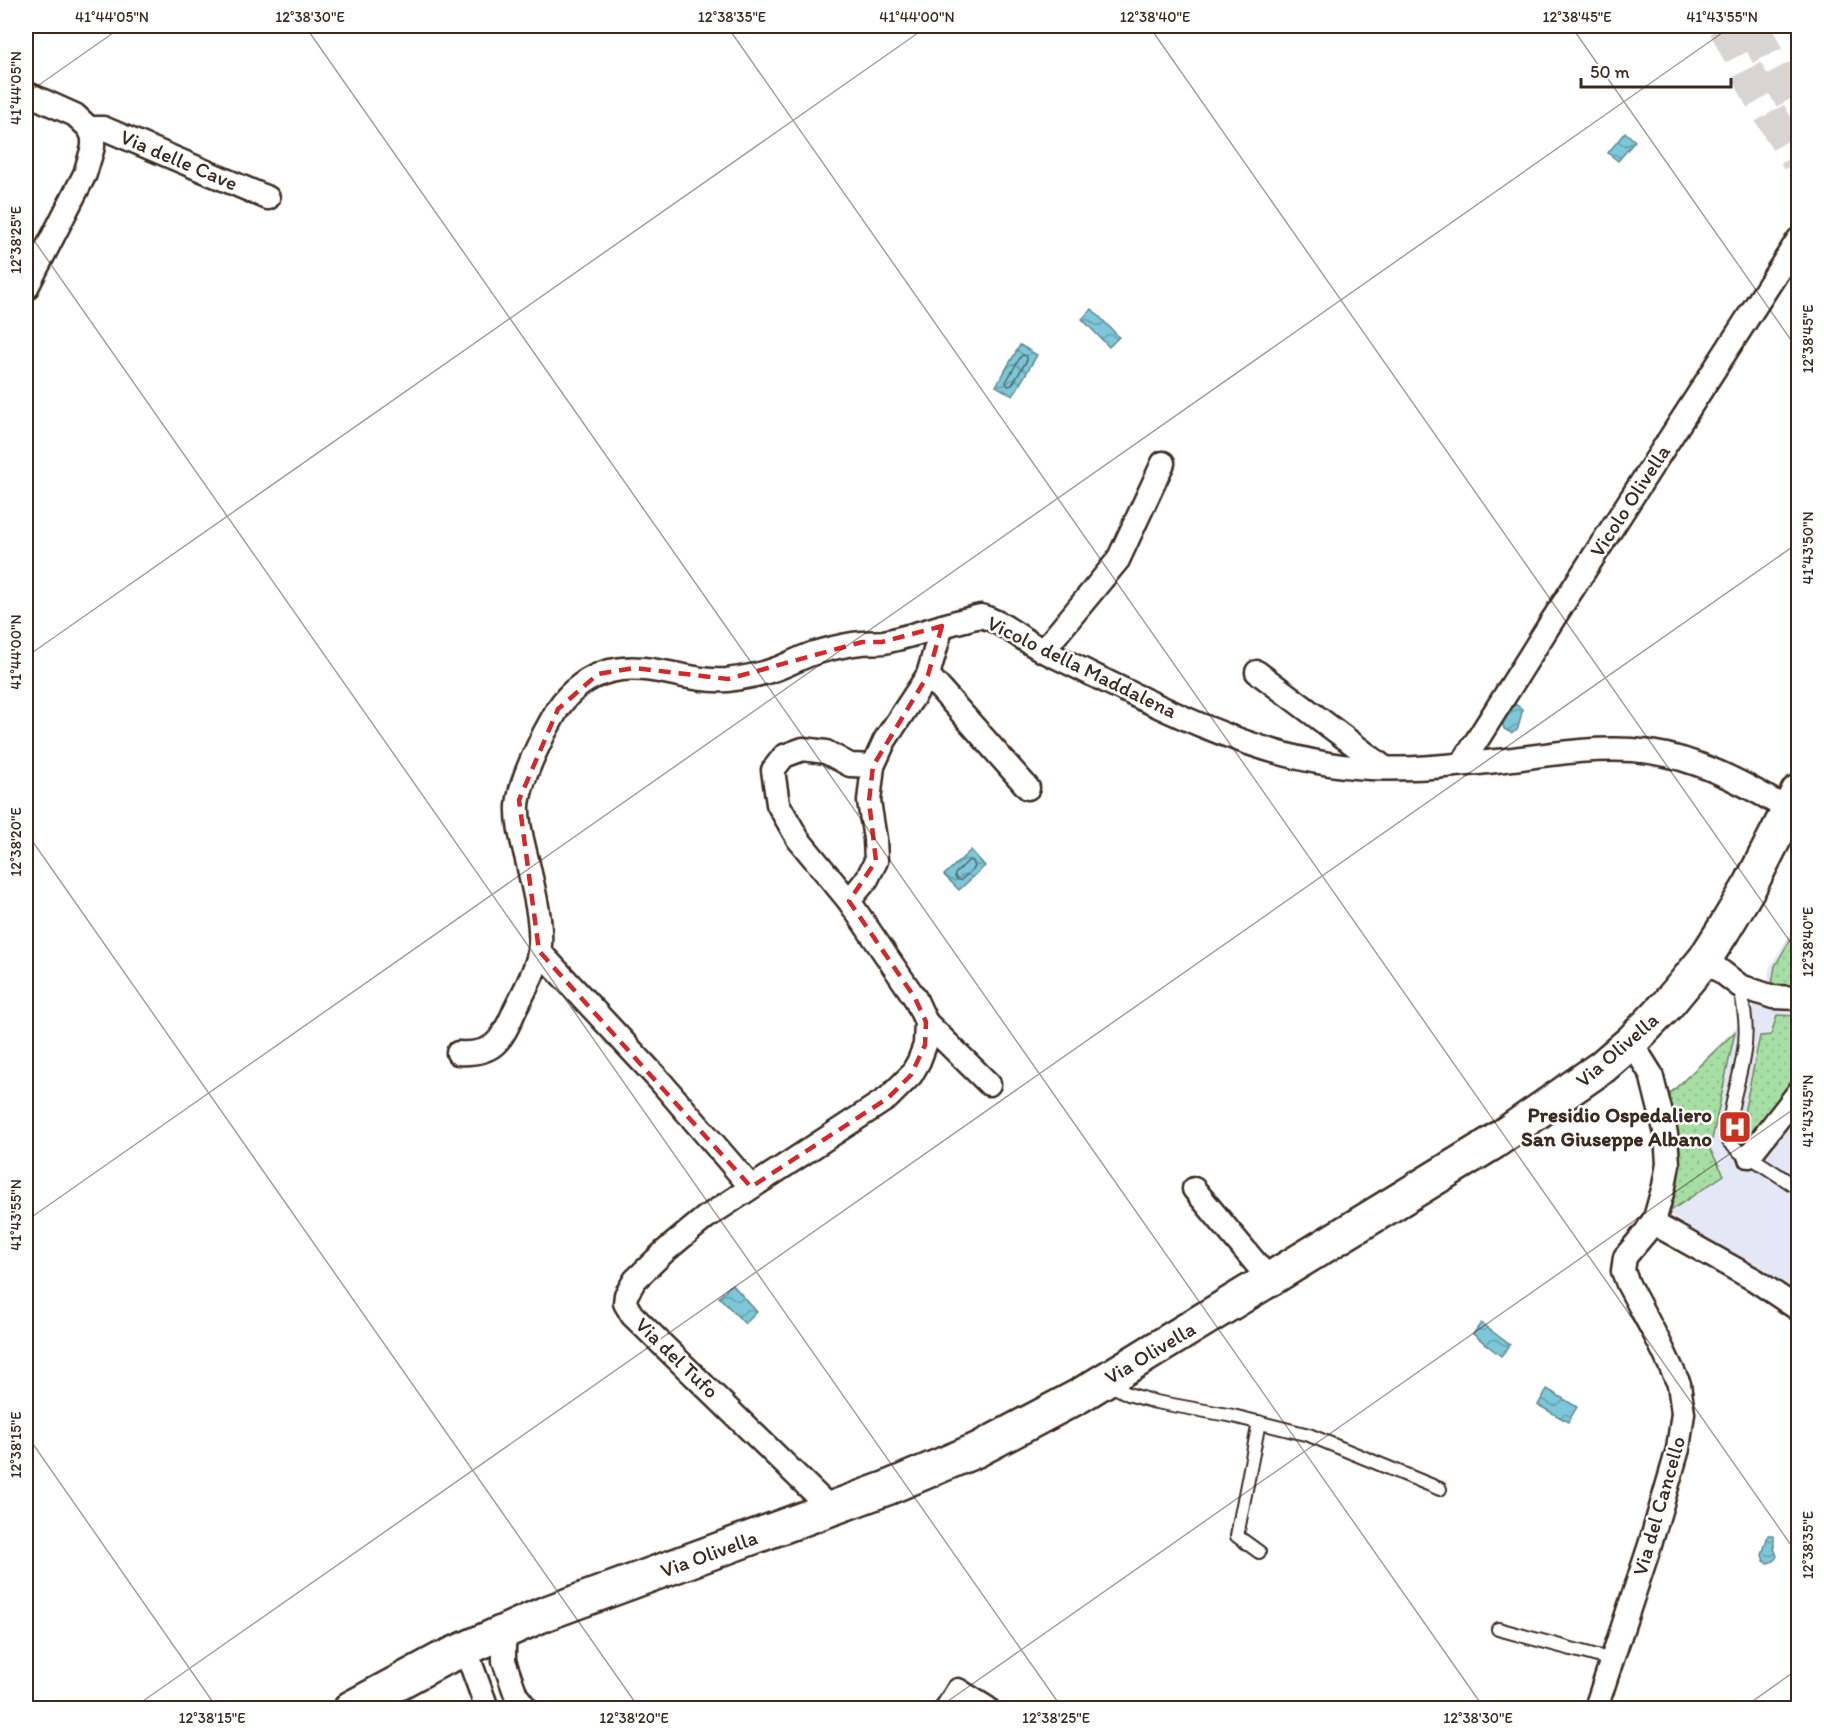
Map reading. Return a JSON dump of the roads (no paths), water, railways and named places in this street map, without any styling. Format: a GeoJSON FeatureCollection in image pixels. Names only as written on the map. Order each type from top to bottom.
{"type":"FeatureCollection","features":[{"type":"Feature","properties":{"kind":"main road","name":"Via Olivella"},"geometry":{"type":"LineString","coordinates":[[351,1708],[465,1648],[544,1614],[831,1509],[956,1460],[1103,1382],[1494,1142],[1586,1078],[1631,1042],[1668,1005],[1705,959],[1796,806]]}},
{"type":"Feature","properties":{"kind":"street","name":"Via delle Cave"},"geometry":{"type":"LineString","coordinates":[[26,93],[75,115],[89,128],[93,137],[93,147],[85,174],[26,289]]}},
{"type":"Feature","properties":{"kind":"street","name":"Via delle Cave"},"geometry":{"type":"LineString","coordinates":[[89,128],[103,128],[268,198]]}},
{"type":"Feature","properties":{"kind":"street","name":"Vicolo Olivella"},"geometry":{"type":"LineString","coordinates":[[1462,764],[1798,240]]}},
{"type":"Feature","properties":{"kind":"street"},"geometry":{"type":"LineString","coordinates":[[1043,651],[1118,560],[1163,463]]}},
{"type":"Feature","properties":{"kind":"street","name":"Vicolo della Maddalena"},"geometry":{"type":"LineString","coordinates":[[458,1053],[480,1053],[500,1040],[507,1029],[539,951],[537,912],[520,829],[519,800],[539,746],[558,709],[585,682],[598,674],[628,668],[654,669],[706,680],[745,677],[773,670],[830,649],[862,642],[882,642],[981,616],[994,620],[1043,651],[1185,718],[1262,747],[1294,756],[1330,764],[1385,768],[1462,764],[1581,751],[1631,750],[1692,762],[1796,806]]}},
{"type":"Feature","properties":{"kind":"street"},"geometry":{"type":"LineString","coordinates":[[849,901],[867,879],[876,861],[869,801],[873,766],[885,740],[928,675],[942,626]]}},
{"type":"Feature","properties":{"kind":"street"},"geometry":{"type":"LineString","coordinates":[[1257,672],[1385,768]]}},
{"type":"Feature","properties":{"kind":"street"},"geometry":{"type":"LineString","coordinates":[[928,675],[1028,788]]}},
{"type":"Feature","properties":{"kind":"street"},"geometry":{"type":"LineString","coordinates":[[873,766],[849,765],[826,752],[803,749],[784,756],[773,770],[778,804],[798,839],[849,901],[915,998],[926,1022],[989,1084]]}},
{"type":"Feature","properties":{"kind":"street"},"geometry":{"type":"LineString","coordinates":[[539,951],[660,1081],[752,1187]]}},
{"type":"Feature","properties":{"kind":"street"},"geometry":{"type":"LineString","coordinates":[[1705,959],[1740,986],[1773,997],[1798,998]]}},
{"type":"Feature","properties":{"kind":"street","name":"Via del Tufo"},"geometry":{"type":"LineString","coordinates":[[831,1509],[632,1315],[625,1303],[626,1295],[635,1281],[673,1244],[705,1218],[880,1105],[894,1093],[911,1075],[919,1061],[925,1045],[926,1022]]}},
{"type":"Feature","properties":{"kind":"street","name":"Via del Cancello"},"geometry":{"type":"LineString","coordinates":[[1596,1708],[1650,1545],[1678,1449],[1682,1424],[1679,1384],[1623,1271],[1625,1257],[1653,1223],[1667,1170],[1667,1144],[1651,1074],[1631,1042]]}},
{"type":"Feature","properties":{"kind":"street"},"geometry":{"type":"LineString","coordinates":[[1749,1156],[1798,1093]]}},
{"type":"Feature","properties":{"kind":"street"},"geometry":{"type":"LineString","coordinates":[[1194,1189],[1269,1279]]}},
{"type":"Feature","properties":{"kind":"street"},"geometry":{"type":"LineString","coordinates":[[1653,1223],[1755,1280],[1798,1309]]}},
{"type":"Feature","properties":{"kind":"street"},"geometry":{"type":"LineString","coordinates":[[504,1631],[504,1661],[516,1695],[525,1708]]}},
{"type":"Feature","properties":{"kind":"street"},"geometry":{"type":"LineString","coordinates":[[465,1648],[487,1708]]}},
{"type":"Feature","properties":{"kind":"street"},"geometry":{"type":"LineString","coordinates":[[947,1708],[958,1690],[987,1708]]}},
{"type":"Feature","properties":{"kind":"lane"},"geometry":{"type":"LineString","coordinates":[[1740,986],[1745,1015],[1745,1037],[1728,1127],[1729,1142],[1740,1152],[1792,1184]]}},
{"type":"Feature","properties":{"kind":"lane"},"geometry":{"type":"LineString","coordinates":[[1103,1382],[1128,1394],[1156,1402],[1233,1416],[1310,1435],[1440,1489]]}},
{"type":"Feature","properties":{"kind":"lane"},"geometry":{"type":"LineString","coordinates":[[1259,1422],[1237,1536],[1259,1552]]}},
{"type":"Feature","properties":{"kind":"lane"},"geometry":{"type":"LineString","coordinates":[[1498,1629],[1612,1660]]}},
{"type":"Feature","properties":{"kind":"water"},"geometry":{"type":"Polygon","coordinates":[[[1625,132],[1635,141],[1618,161],[1608,153],[1625,132]]]}},
{"type":"Feature","properties":{"kind":"water"},"geometry":{"type":"Polygon","coordinates":[[[1092,309],[1119,337],[1109,347],[1082,319],[1092,309]]]}},
{"type":"Feature","properties":{"kind":"water"},"geometry":{"type":"Polygon","coordinates":[[[1020,345],[1037,355],[1013,396],[996,386],[1020,345]]]}},
{"type":"Feature","properties":{"kind":"water"},"geometry":{"type":"Polygon","coordinates":[[[1515,704],[1522,711],[1517,730],[1511,733],[1504,729],[1502,721],[1509,708],[1515,704]]]}},
{"type":"Feature","properties":{"kind":"water"},"geometry":{"type":"Polygon","coordinates":[[[971,850],[985,866],[959,890],[944,875],[971,850]]]}},
{"type":"Feature","properties":{"kind":"water"},"geometry":{"type":"Polygon","coordinates":[[[732,1284],[757,1312],[745,1324],[719,1297],[732,1284]]]}},
{"type":"Feature","properties":{"kind":"water"},"geometry":{"type":"Polygon","coordinates":[[[1481,1323],[1510,1345],[1501,1356],[1473,1334],[1481,1323]]]}},
{"type":"Feature","properties":{"kind":"water"},"geometry":{"type":"Polygon","coordinates":[[[1547,1389],[1577,1407],[1568,1422],[1538,1405],[1547,1389]]]}},
{"type":"Feature","properties":{"kind":"water"},"geometry":{"type":"Polygon","coordinates":[[[1768,1535],[1774,1537],[1777,1556],[1774,1561],[1768,1563],[1764,1561],[1762,1555],[1768,1535]]]}},
{"type":"Feature","properties":{"kind":"tunnel"},"geometry":{"type":"LineString","coordinates":[[1725,26],[1759,95],[1798,161]]}},
{"type":"Feature","properties":{"kind":"tunnel"},"geometry":{"type":"LineString","coordinates":[[1753,26],[1798,112]]}},
{"type":"Feature","properties":{"kind":"place","name":"Presidio Ospedaliero San Giuseppe Albano"},"geometry":{"type":"Point","coordinates":[1735,1127]}}]}
